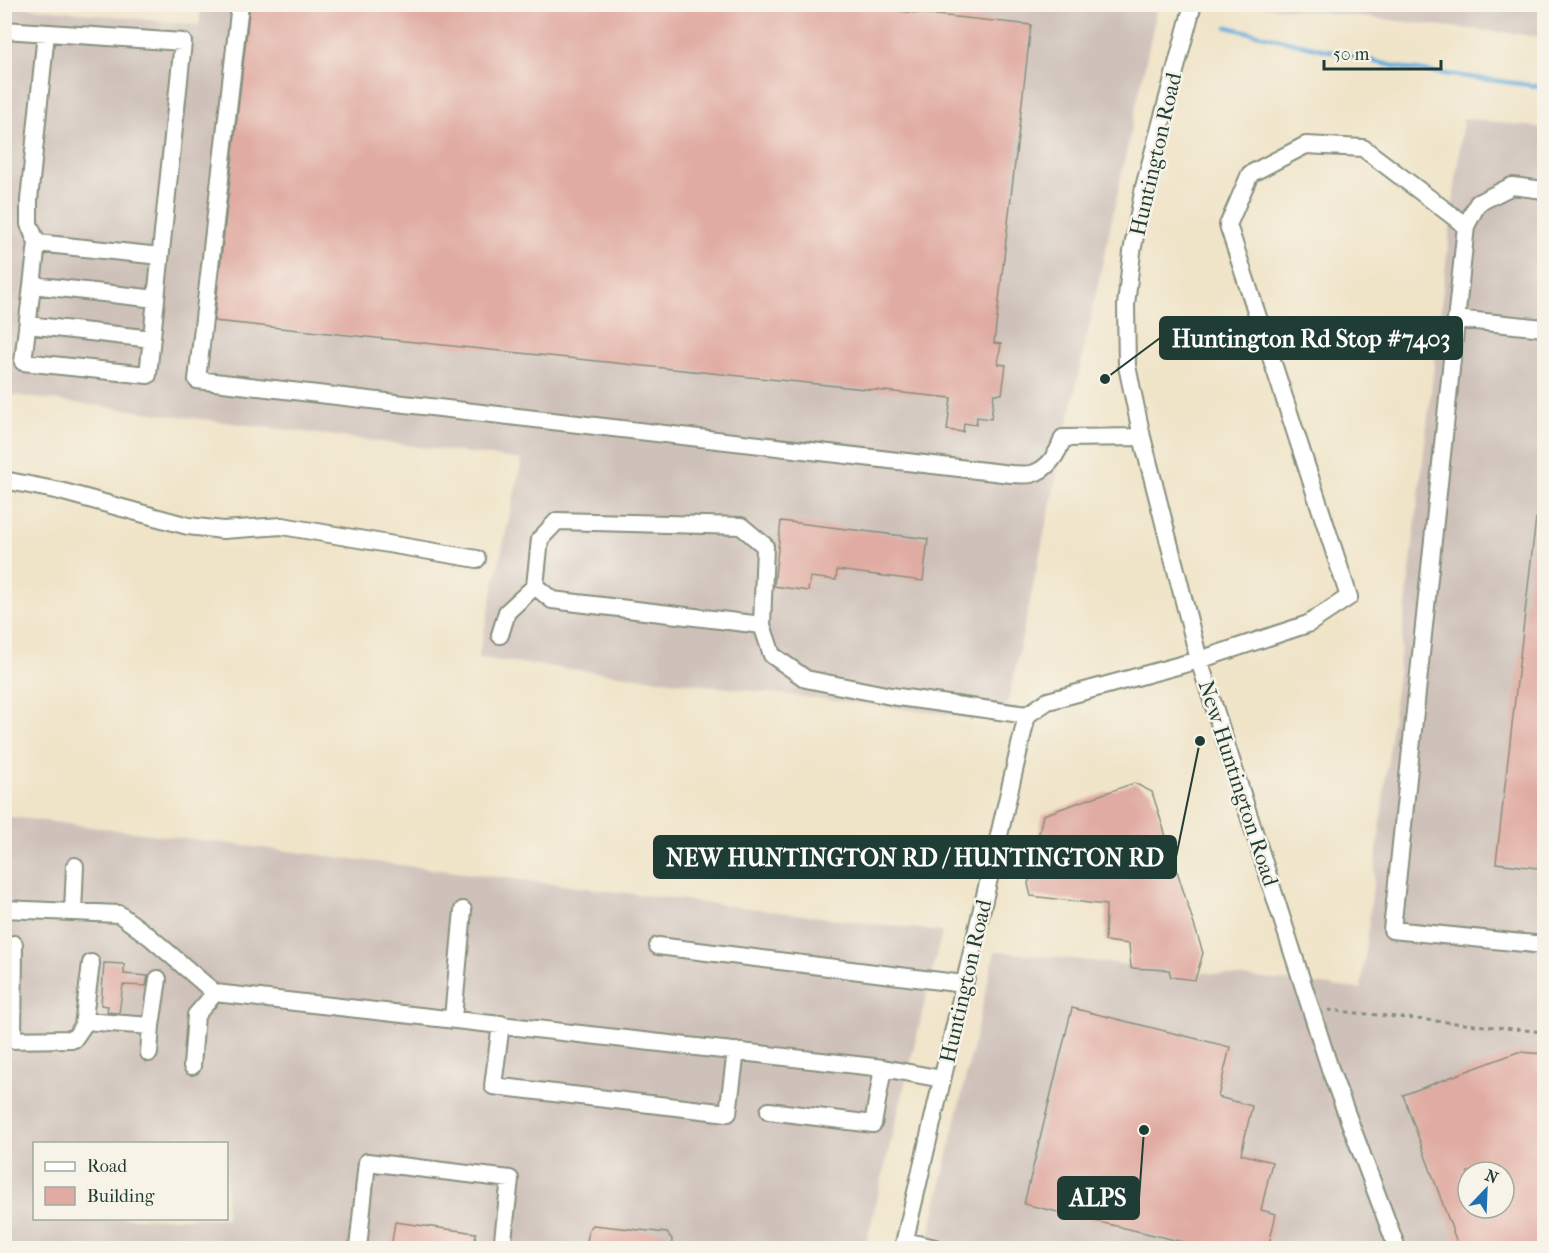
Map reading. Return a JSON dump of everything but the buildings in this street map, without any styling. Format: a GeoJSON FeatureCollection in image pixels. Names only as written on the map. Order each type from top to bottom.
{"type":"FeatureCollection","features":[{"type":"Feature","properties":{"kind":"street"},"geometry":{"type":"LineString","coordinates":[[240,4],[197,380],[1011,474],[1030,474],[1043,468],[1057,453],[1063,438],[1142,437]]}},
{"type":"Feature","properties":{"kind":"street","name":"Huntington Road"},"geometry":{"type":"LineString","coordinates":[[1126,306],[1132,252],[1144,187],[1193,4]]}},
{"type":"Feature","properties":{"kind":"street"},"geometry":{"type":"LineString","coordinates":[[4,30],[183,42],[147,375],[23,362],[37,243],[29,224],[29,200],[46,33]]}},
{"type":"Feature","properties":{"kind":"street"},"geometry":{"type":"LineString","coordinates":[[500,635],[507,612],[535,586],[540,539],[557,521],[741,526],[765,546],[762,625],[772,655],[806,679],[891,696],[1027,715],[1048,701],[1199,660],[1308,624],[1349,597],[1228,225],[1250,174],[1306,146],[1363,148],[1466,226]]}},
{"type":"Feature","properties":{"kind":"street"},"geometry":{"type":"LineString","coordinates":[[1545,190],[1512,186],[1478,202],[1466,226],[1392,930],[1545,945]]}},
{"type":"Feature","properties":{"kind":"street"},"geometry":{"type":"LineString","coordinates":[[37,243],[160,256]]}},
{"type":"Feature","properties":{"kind":"street"},"geometry":{"type":"LineString","coordinates":[[32,285],[156,299]]}},
{"type":"Feature","properties":{"kind":"street","name":"New Huntington Road"},"geometry":{"type":"LineString","coordinates":[[1126,306],[1127,366],[1142,437],[1199,660],[1331,1072],[1397,1248]]}},
{"type":"Feature","properties":{"kind":"street"},"geometry":{"type":"LineString","coordinates":[[1456,319],[1545,328]]}},
{"type":"Feature","properties":{"kind":"street"},"geometry":{"type":"LineString","coordinates":[[28,325],[152,339]]}},
{"type":"Feature","properties":{"kind":"street"},"geometry":{"type":"LineString","coordinates":[[4,480],[60,491],[188,526],[223,530],[282,525],[477,559]]}},
{"type":"Feature","properties":{"kind":"street"},"geometry":{"type":"LineString","coordinates":[[535,586],[552,600],[762,625]]}},
{"type":"Feature","properties":{"kind":"street","name":"Huntington Road"},"geometry":{"type":"LineString","coordinates":[[904,1245],[1027,715]]}},
{"type":"Feature","properties":{"kind":"street"},"geometry":{"type":"LineString","coordinates":[[73,912],[75,866]]}},
{"type":"Feature","properties":{"kind":"street"},"geometry":{"type":"LineString","coordinates":[[4,909],[119,914],[150,937],[215,993],[883,1068],[942,1079]]}},
{"type":"Feature","properties":{"kind":"street"},"geometry":{"type":"LineString","coordinates":[[453,1018],[463,910]]}},
{"type":"Feature","properties":{"kind":"street"},"geometry":{"type":"LineString","coordinates":[[14,944],[9,1040],[74,1039],[83,1026],[91,963]]}},
{"type":"Feature","properties":{"kind":"street"},"geometry":{"type":"LineString","coordinates":[[658,945],[964,984]]}},
{"type":"Feature","properties":{"kind":"street"},"geometry":{"type":"LineString","coordinates":[[149,1053],[158,978]]}},
{"type":"Feature","properties":{"kind":"street"},"geometry":{"type":"LineString","coordinates":[[192,1066],[196,1015],[215,993]]}},
{"type":"Feature","properties":{"kind":"street"},"geometry":{"type":"LineString","coordinates":[[84,1021],[151,1026]]}},
{"type":"Feature","properties":{"kind":"street"},"geometry":{"type":"LineString","coordinates":[[501,1024],[493,1086],[728,1113],[736,1051]]}},
{"type":"Feature","properties":{"kind":"street"},"geometry":{"type":"LineString","coordinates":[[769,1111],[873,1124],[883,1068]]}},
{"type":"Feature","properties":{"kind":"street"},"geometry":{"type":"LineString","coordinates":[[358,1248],[367,1162],[510,1179],[502,1248]]}},
{"type":"Feature","properties":{"kind":"street"},"geometry":{"type":"LineString","coordinates":[[904,1245],[935,1248]]}},
{"type":"Feature","properties":{"kind":"path"},"geometry":{"type":"LineString","coordinates":[[1310,1008],[1545,1032]]}},
{"type":"Feature","properties":{"kind":"shaded area"},"geometry":{"type":"Polygon","coordinates":[[[201,4],[1158,5],[1004,721],[478,658],[522,460],[5,394],[5,5],[199,25],[201,4]]]}},
{"type":"Feature","properties":{"kind":"shaded area"},"geometry":{"type":"Polygon","coordinates":[[[1252,5],[1544,5],[1544,37],[1252,5]]]}},
{"type":"Feature","properties":{"kind":"shaded area"},"geometry":{"type":"Polygon","coordinates":[[[1463,118],[1544,128],[1544,1248],[926,1248],[995,951],[1361,989],[1463,118]]]}},
{"type":"Feature","properties":{"kind":"shaded area"},"geometry":{"type":"Polygon","coordinates":[[[4,816],[942,932],[865,1248],[5,1248],[4,816]]]}},
{"type":"Feature","properties":{"kind":"waterway"},"geometry":{"type":"LineString","coordinates":[[1227,27],[1407,69],[1544,87]]}},
{"type":"Feature","properties":{"kind":"place","name":"Huntington Rd Stop #7403"},"geometry":{"type":"Point","coordinates":[1105,379]}},
{"type":"Feature","properties":{"kind":"place","name":"NEW HUNTINGTON RD / HUNTINGTON RD"},"geometry":{"type":"Point","coordinates":[1200,741]}},
{"type":"Feature","properties":{"kind":"place","name":"ALPS"},"geometry":{"type":"Point","coordinates":[1144,1130]}}]}
